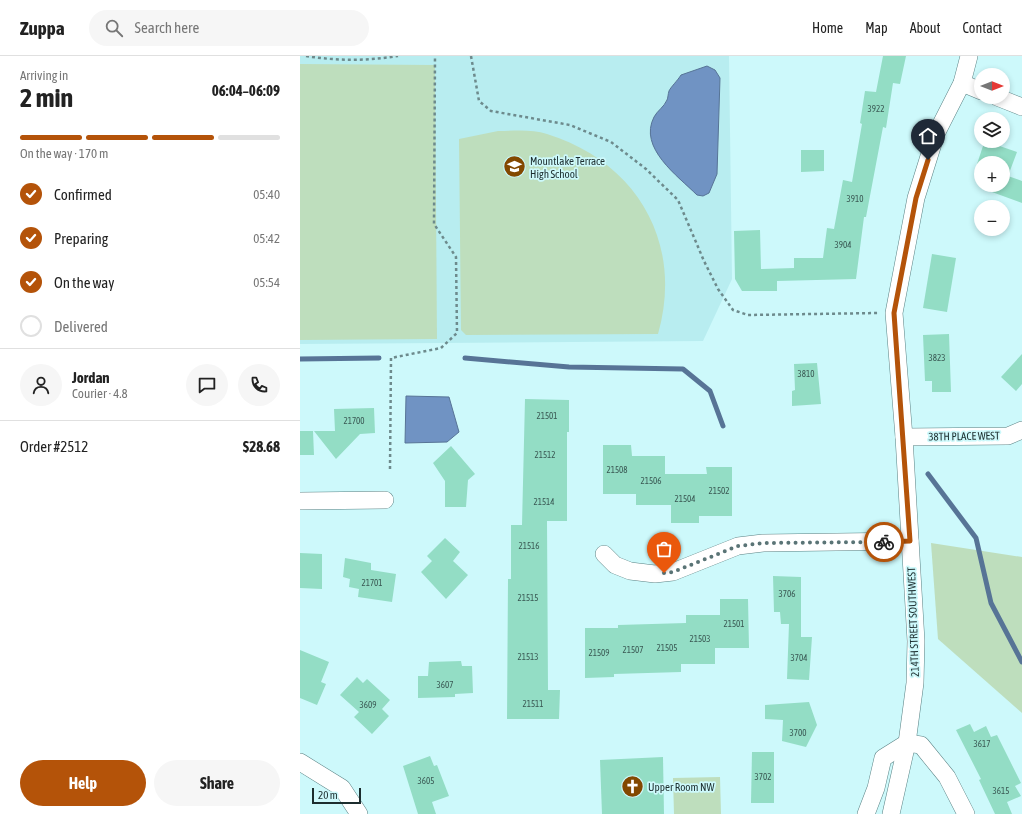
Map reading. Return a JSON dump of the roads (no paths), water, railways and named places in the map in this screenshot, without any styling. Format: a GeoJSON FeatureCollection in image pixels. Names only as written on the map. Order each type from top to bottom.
{"type":"FeatureCollection","features":[{"type":"Feature","properties":{"kind":"street","name":"214TH STREET SOUTHWEST"},"geometry":{"type":"LineString","coordinates":[[891,814],[906,743],[915,683],[916,641],[904,437],[894,313],[916,198],[936,134],[962,83],[969,56]]}},
{"type":"Feature","properties":{"kind":"street"},"geometry":{"type":"LineString","coordinates":[[962,83],[974,88]]}},
{"type":"Feature","properties":{"kind":"street"},"geometry":{"type":"LineString","coordinates":[[1010,102],[1022,107]]}},
{"type":"Feature","properties":{"kind":"street","name":"38TH PLACE WEST"},"geometry":{"type":"LineString","coordinates":[[904,437],[1008,436],[1022,430]]}},
{"type":"Feature","properties":{"kind":"street"},"geometry":{"type":"LineString","coordinates":[[300,501],[385,500]]}},
{"type":"Feature","properties":{"kind":"street"},"geometry":{"type":"LineString","coordinates":[[604,554],[615,565],[630,571],[655,574],[673,572],[738,546],[756,544],[910,541]]}},
{"type":"Feature","properties":{"kind":"street"},"geometry":{"type":"LineString","coordinates":[[866,814],[876,788],[883,758],[906,743],[921,746],[947,777],[966,814]]}},
{"type":"Feature","properties":{"kind":"street"},"geometry":{"type":"LineString","coordinates":[[300,762],[342,788],[359,814]]}},
{"type":"Feature","properties":{"kind":"waterway"},"geometry":{"type":"LineString","coordinates":[[300,359],[379,358]]}},
{"type":"Feature","properties":{"kind":"waterway"},"geometry":{"type":"LineString","coordinates":[[465,358],[569,367],[683,369],[710,391],[723,426]]}},
{"type":"Feature","properties":{"kind":"waterway"},"geometry":{"type":"LineString","coordinates":[[928,474],[976,538],[991,603],[1022,662]]}},
{"type":"Feature","properties":{"kind":"place","name":"Mountlake Terrace High School"},"geometry":{"type":"Point","coordinates":[515,167]}},
{"type":"Feature","properties":{"kind":"place","name":"Upper Room NW"},"geometry":{"type":"Point","coordinates":[632,787]}}]}
